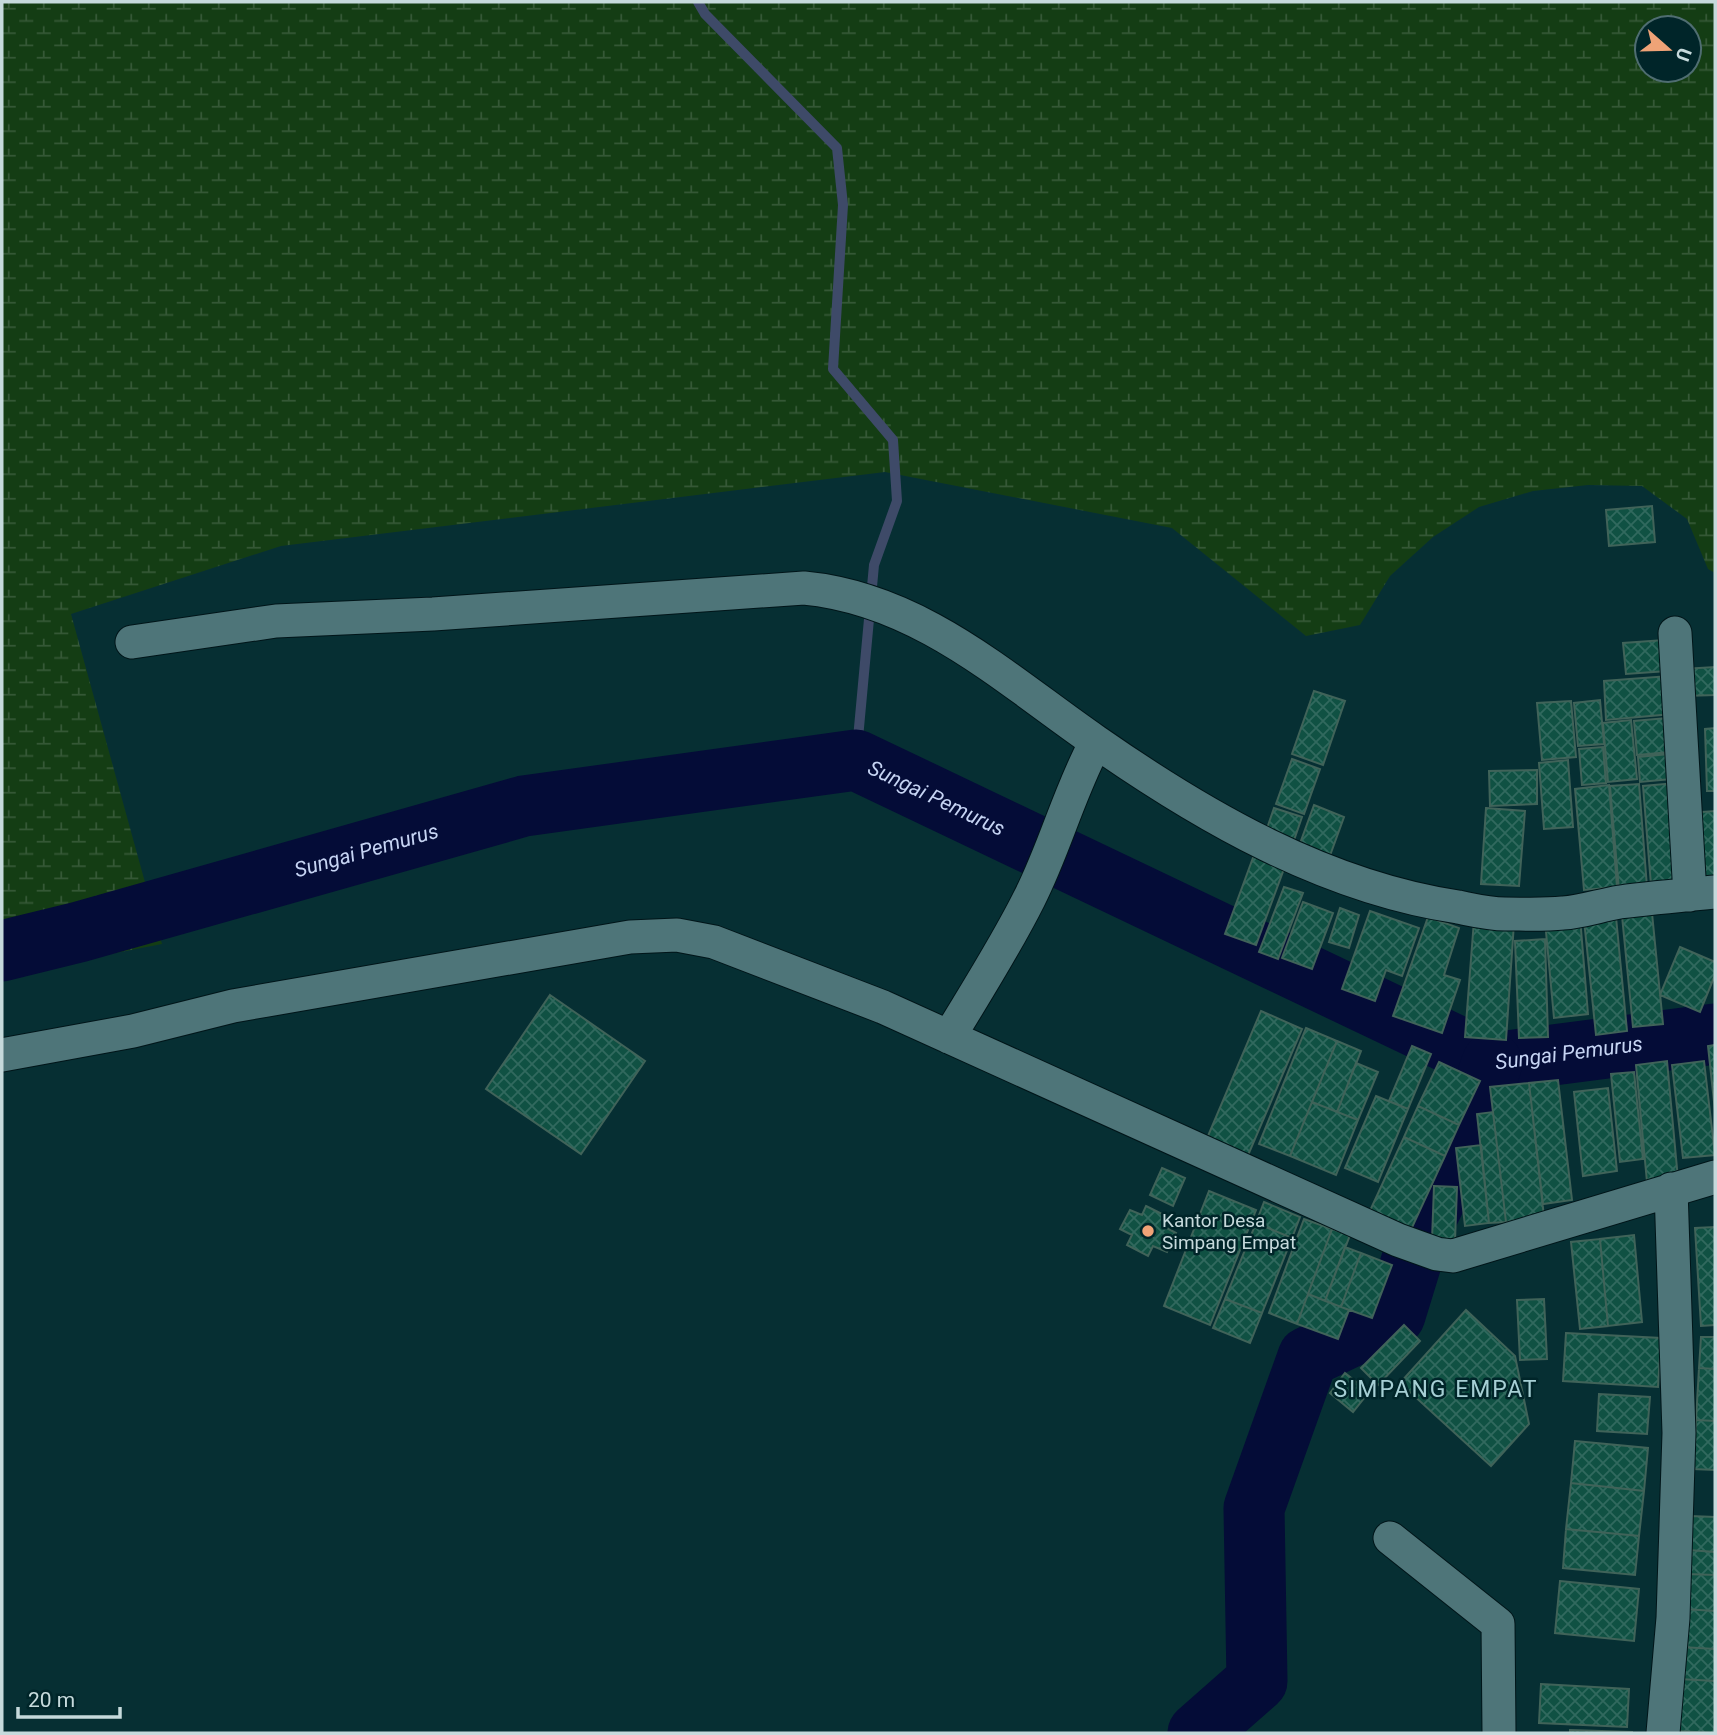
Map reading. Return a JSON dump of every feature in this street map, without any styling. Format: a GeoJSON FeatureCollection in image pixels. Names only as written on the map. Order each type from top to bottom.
{"type":"FeatureCollection","features":[{"type":"Feature","properties":{"kind":"street"},"geometry":{"type":"LineString","coordinates":[[132,642],[276,621],[433,614],[804,588],[831,590],[890,610],[940,632],[1096,742],[1178,795],[1248,835],[1320,869],[1424,902],[1502,914],[1564,913],[1619,902],[1702,894],[1675,633]]}},
{"type":"Feature","properties":{"kind":"street"},"geometry":{"type":"LineString","coordinates":[[949,1038],[1030,897],[1080,773],[1096,742]]}},
{"type":"Feature","properties":{"kind":"street"},"geometry":{"type":"LineString","coordinates":[[2,1055],[133,1031],[233,1006],[630,937],[677,935],[714,943],[883,1007],[1398,1240],[1437,1254],[1452,1256],[1715,1177]]}},
{"type":"Feature","properties":{"kind":"street"},"geometry":{"type":"LineString","coordinates":[[1663,1733],[1673,1618],[1679,1433],[1671,1189]]}},
{"type":"Feature","properties":{"kind":"street"},"geometry":{"type":"LineString","coordinates":[[1390,1538],[1498,1624],[1499,1733]]}},
{"type":"Feature","properties":{"kind":"green space"},"geometry":{"type":"Polygon","coordinates":[[[2,2],[1715,2],[1715,573],[1708,569],[1687,519],[1642,486],[1588,485],[1533,491],[1479,507],[1433,537],[1390,576],[1360,625],[1306,636],[1172,528],[885,472],[281,546],[71,614],[162,944],[2,975],[2,2]]]}},
{"type":"Feature","properties":{"kind":"building"},"geometry":{"type":"Polygon","coordinates":[[[1652,506],[1655,542],[1609,546],[1606,510],[1652,506]]]}},
{"type":"Feature","properties":{"kind":"building"},"geometry":{"type":"Polygon","coordinates":[[[1664,640],[1667,671],[1626,674],[1623,643],[1664,640]]]}},
{"type":"Feature","properties":{"kind":"building"},"geometry":{"type":"Polygon","coordinates":[[[1715,667],[1715,695],[1685,696],[1683,669],[1715,667]]]}},
{"type":"Feature","properties":{"kind":"building"},"geometry":{"type":"Polygon","coordinates":[[[1669,676],[1672,714],[1606,720],[1604,681],[1669,676]]]}},
{"type":"Feature","properties":{"kind":"building"},"geometry":{"type":"Polygon","coordinates":[[[1314,691],[1345,701],[1323,765],[1292,754],[1314,691]]]}},
{"type":"Feature","properties":{"kind":"building"},"geometry":{"type":"Polygon","coordinates":[[[1600,700],[1604,744],[1578,746],[1574,703],[1600,700]]]}},
{"type":"Feature","properties":{"kind":"building"},"geometry":{"type":"Polygon","coordinates":[[[1571,701],[1576,757],[1542,760],[1537,703],[1571,701]]]}},
{"type":"Feature","properties":{"kind":"building"},"geometry":{"type":"Polygon","coordinates":[[[1678,717],[1681,751],[1637,755],[1634,721],[1678,717]]]}},
{"type":"Feature","properties":{"kind":"building"},"geometry":{"type":"Polygon","coordinates":[[[1631,720],[1637,779],[1608,782],[1603,723],[1631,720]]]}},
{"type":"Feature","properties":{"kind":"building"},"geometry":{"type":"Polygon","coordinates":[[[1715,728],[1715,791],[1707,791],[1705,729],[1715,728]]]}},
{"type":"Feature","properties":{"kind":"building"},"geometry":{"type":"Polygon","coordinates":[[[1603,747],[1606,783],[1582,785],[1579,749],[1603,747]]]}},
{"type":"Feature","properties":{"kind":"building"},"geometry":{"type":"Polygon","coordinates":[[[1680,753],[1682,778],[1640,782],[1638,757],[1680,753]]]}},
{"type":"Feature","properties":{"kind":"building"},"geometry":{"type":"Polygon","coordinates":[[[1292,759],[1320,769],[1304,814],[1276,804],[1292,759]]]}},
{"type":"Feature","properties":{"kind":"building"},"geometry":{"type":"Polygon","coordinates":[[[1568,760],[1573,827],[1544,829],[1539,763],[1568,760]]]}},
{"type":"Feature","properties":{"kind":"building"},"geometry":{"type":"Polygon","coordinates":[[[1537,770],[1537,804],[1490,806],[1489,771],[1537,770]]]}},
{"type":"Feature","properties":{"kind":"building"},"geometry":{"type":"Polygon","coordinates":[[[1676,783],[1684,881],[1651,885],[1643,786],[1676,783]]]}},
{"type":"Feature","properties":{"kind":"building"},"geometry":{"type":"Polygon","coordinates":[[[1639,784],[1647,887],[1619,890],[1610,786],[1639,784]]]}},
{"type":"Feature","properties":{"kind":"building"},"geometry":{"type":"Polygon","coordinates":[[[1609,785],[1617,887],[1584,890],[1575,789],[1609,785]]]}},
{"type":"Feature","properties":{"kind":"building"},"geometry":{"type":"Polygon","coordinates":[[[1314,805],[1344,817],[1328,861],[1298,849],[1314,805]]]}},
{"type":"Feature","properties":{"kind":"building"},"geometry":{"type":"Polygon","coordinates":[[[1274,808],[1302,817],[1292,846],[1264,837],[1274,808]]]}},
{"type":"Feature","properties":{"kind":"building"},"geometry":{"type":"Polygon","coordinates":[[[1486,808],[1525,811],[1519,886],[1481,884],[1486,808]]]}},
{"type":"Feature","properties":{"kind":"building"},"geometry":{"type":"Polygon","coordinates":[[[1715,811],[1715,882],[1694,884],[1688,813],[1715,811]]]}},
{"type":"Feature","properties":{"kind":"building"},"geometry":{"type":"Polygon","coordinates":[[[1254,855],[1285,866],[1256,945],[1225,934],[1254,855]]]}},
{"type":"Feature","properties":{"kind":"building"},"geometry":{"type":"Polygon","coordinates":[[[1284,887],[1303,893],[1278,959],[1259,952],[1284,887]]]}},
{"type":"Feature","properties":{"kind":"building"},"geometry":{"type":"Polygon","coordinates":[[[1303,902],[1333,913],[1312,969],[1282,958],[1303,902]]]}},
{"type":"Feature","properties":{"kind":"building"},"geometry":{"type":"Polygon","coordinates":[[[1340,908],[1359,915],[1349,948],[1329,942],[1340,908]]]}},
{"type":"Feature","properties":{"kind":"building"},"geometry":{"type":"Polygon","coordinates":[[[1370,911],[1419,928],[1402,976],[1386,970],[1375,1001],[1342,989],[1370,911]]]}},
{"type":"Feature","properties":{"kind":"building"},"geometry":{"type":"Polygon","coordinates":[[[1652,913],[1663,1024],[1633,1027],[1622,916],[1652,913]]]}},
{"type":"Feature","properties":{"kind":"building"},"geometry":{"type":"Polygon","coordinates":[[[1428,917],[1459,928],[1444,975],[1460,980],[1442,1033],[1393,1016],[1428,917]]]}},
{"type":"Feature","properties":{"kind":"building"},"geometry":{"type":"Polygon","coordinates":[[[1580,917],[1588,1014],[1554,1018],[1545,921],[1580,917]]]}},
{"type":"Feature","properties":{"kind":"building"},"geometry":{"type":"Polygon","coordinates":[[[1616,917],[1627,1031],[1596,1035],[1584,920],[1616,917]]]}},
{"type":"Feature","properties":{"kind":"building"},"geometry":{"type":"Polygon","coordinates":[[[1474,920],[1514,923],[1506,1040],[1465,1037],[1474,920]]]}},
{"type":"Feature","properties":{"kind":"building"},"geometry":{"type":"Polygon","coordinates":[[[1545,939],[1548,1037],[1519,1038],[1515,941],[1545,939]]]}},
{"type":"Feature","properties":{"kind":"building"},"geometry":{"type":"Polygon","coordinates":[[[1680,947],[1715,962],[1715,975],[1700,1012],[1660,995],[1680,947]]]}},
{"type":"Feature","properties":{"kind":"building"},"geometry":{"type":"Polygon","coordinates":[[[550,995],[645,1061],[581,1154],[486,1089],[550,995]]]}},
{"type":"Feature","properties":{"kind":"building"},"geometry":{"type":"Polygon","coordinates":[[[1261,1011],[1302,1029],[1246,1160],[1205,1143],[1261,1011]]]}},
{"type":"Feature","properties":{"kind":"building"},"geometry":{"type":"Polygon","coordinates":[[[1306,1028],[1337,1041],[1290,1156],[1259,1144],[1306,1028]]]}},
{"type":"Feature","properties":{"kind":"building"},"geometry":{"type":"Polygon","coordinates":[[[1337,1041],[1361,1051],[1337,1112],[1312,1102],[1337,1041]]]}},
{"type":"Feature","properties":{"kind":"building"},"geometry":{"type":"Polygon","coordinates":[[[1715,1045],[1715,1111],[1708,1046],[1715,1045]]]}},
{"type":"Feature","properties":{"kind":"building"},"geometry":{"type":"Polygon","coordinates":[[[1412,1046],[1431,1054],[1408,1109],[1389,1101],[1412,1046]]]}},
{"type":"Feature","properties":{"kind":"building"},"geometry":{"type":"Polygon","coordinates":[[[1667,1061],[1678,1179],[1647,1182],[1636,1065],[1667,1061]]]}},
{"type":"Feature","properties":{"kind":"building"},"geometry":{"type":"Polygon","coordinates":[[[1704,1061],[1715,1155],[1683,1158],[1672,1065],[1704,1061]]]}},
{"type":"Feature","properties":{"kind":"building"},"geometry":{"type":"Polygon","coordinates":[[[1439,1062],[1480,1081],[1459,1125],[1418,1106],[1439,1062]]]}},
{"type":"Feature","properties":{"kind":"building"},"geometry":{"type":"Polygon","coordinates":[[[1356,1063],[1378,1072],[1358,1120],[1337,1112],[1356,1063]]]}},
{"type":"Feature","properties":{"kind":"building"},"geometry":{"type":"Polygon","coordinates":[[[1634,1072],[1643,1159],[1620,1162],[1611,1074],[1634,1072]]]}},
{"type":"Feature","properties":{"kind":"building"},"geometry":{"type":"Polygon","coordinates":[[[1558,1080],[1572,1200],[1543,1204],[1529,1083],[1558,1080]]]}},
{"type":"Feature","properties":{"kind":"building"},"geometry":{"type":"Polygon","coordinates":[[[1529,1083],[1544,1217],[1506,1222],[1490,1087],[1529,1083]]]}},
{"type":"Feature","properties":{"kind":"building"},"geometry":{"type":"Polygon","coordinates":[[[1608,1088],[1617,1171],[1583,1176],[1574,1092],[1608,1088]]]}},
{"type":"Feature","properties":{"kind":"building"},"geometry":{"type":"Polygon","coordinates":[[[1376,1096],[1408,1109],[1378,1182],[1345,1168],[1376,1096]]]}},
{"type":"Feature","properties":{"kind":"building"},"geometry":{"type":"Polygon","coordinates":[[[1312,1102],[1358,1120],[1336,1175],[1290,1156],[1312,1102]]]}},
{"type":"Feature","properties":{"kind":"building"},"geometry":{"type":"Polygon","coordinates":[[[1418,1106],[1459,1125],[1445,1156],[1404,1137],[1418,1106]]]}},
{"type":"Feature","properties":{"kind":"building"},"geometry":{"type":"Polygon","coordinates":[[[1493,1112],[1506,1222],[1489,1223],[1477,1114],[1493,1112]]]}},
{"type":"Feature","properties":{"kind":"building"},"geometry":{"type":"Polygon","coordinates":[[[1404,1137],[1445,1156],[1409,1234],[1368,1215],[1404,1137]]]}},
{"type":"Feature","properties":{"kind":"building"},"geometry":{"type":"Polygon","coordinates":[[[1481,1145],[1489,1223],[1465,1226],[1456,1148],[1481,1145]]]}},
{"type":"Feature","properties":{"kind":"building"},"geometry":{"type":"Polygon","coordinates":[[[1162,1168],[1185,1178],[1173,1206],[1150,1195],[1162,1168]]]}},
{"type":"Feature","properties":{"kind":"building"},"geometry":{"type":"Polygon","coordinates":[[[1434,1186],[1457,1187],[1455,1241],[1432,1240],[1434,1186]]]}},
{"type":"Feature","properties":{"kind":"building"},"geometry":{"type":"Polygon","coordinates":[[[1209,1191],[1256,1210],[1210,1325],[1164,1306],[1209,1191]]]}},
{"type":"Feature","properties":{"kind":"building"},"geometry":{"type":"Polygon","coordinates":[[[1264,1202],[1300,1217],[1292,1238],[1256,1223],[1264,1202]]]}},
{"type":"Feature","properties":{"kind":"building","name":"Kantor Desa Simpang Empat"},"geometry":{"type":"Polygon","coordinates":[[[1146,1206],[1168,1217],[1163,1226],[1176,1233],[1167,1252],[1153,1246],[1148,1256],[1127,1245],[1132,1235],[1120,1229],[1130,1210],[1142,1215],[1146,1206]]]}},
{"type":"Feature","properties":{"kind":"building"},"geometry":{"type":"Polygon","coordinates":[[[1304,1219],[1332,1229],[1297,1324],[1269,1313],[1304,1219]]]}},
{"type":"Feature","properties":{"kind":"building"},"geometry":{"type":"Polygon","coordinates":[[[1256,1223],[1292,1238],[1262,1313],[1225,1299],[1256,1223]]]}},
{"type":"Feature","properties":{"kind":"building"},"geometry":{"type":"Polygon","coordinates":[[[1715,1227],[1715,1325],[1701,1326],[1695,1228],[1715,1227]]]}},
{"type":"Feature","properties":{"kind":"building"},"geometry":{"type":"Polygon","coordinates":[[[1332,1229],[1350,1235],[1325,1301],[1308,1294],[1332,1229]]]}},
{"type":"Feature","properties":{"kind":"building"},"geometry":{"type":"Polygon","coordinates":[[[1634,1235],[1642,1322],[1608,1326],[1600,1239],[1634,1235]]]}},
{"type":"Feature","properties":{"kind":"building"},"geometry":{"type":"Polygon","coordinates":[[[1600,1239],[1608,1326],[1580,1329],[1571,1242],[1600,1239]]]}},
{"type":"Feature","properties":{"kind":"building"},"geometry":{"type":"Polygon","coordinates":[[[1345,1247],[1361,1253],[1341,1307],[1325,1301],[1345,1247]]]}},
{"type":"Feature","properties":{"kind":"building"},"geometry":{"type":"Polygon","coordinates":[[[1361,1253],[1392,1265],[1372,1318],[1341,1307],[1361,1253]]]}},
{"type":"Feature","properties":{"kind":"building"},"geometry":{"type":"Polygon","coordinates":[[[1308,1294],[1349,1310],[1338,1339],[1297,1324],[1308,1294]]]}},
{"type":"Feature","properties":{"kind":"building"},"geometry":{"type":"Polygon","coordinates":[[[1225,1299],[1262,1313],[1250,1343],[1213,1328],[1225,1299]]]}},
{"type":"Feature","properties":{"kind":"building"},"geometry":{"type":"Polygon","coordinates":[[[1544,1299],[1547,1359],[1520,1360],[1517,1300],[1544,1299]]]}},
{"type":"Feature","properties":{"kind":"building"},"geometry":{"type":"Polygon","coordinates":[[[1466,1310],[1515,1356],[1529,1424],[1491,1466],[1400,1383],[1466,1310]]]}},
{"type":"Feature","properties":{"kind":"building"},"geometry":{"type":"Polygon","coordinates":[[[1404,1325],[1420,1341],[1378,1385],[1361,1368],[1404,1325]]]}},
{"type":"Feature","properties":{"kind":"building"},"geometry":{"type":"Polygon","coordinates":[[[1566,1333],[1661,1338],[1658,1387],[1563,1381],[1566,1333]]]}},
{"type":"Feature","properties":{"kind":"building"},"geometry":{"type":"Polygon","coordinates":[[[1701,1337],[1715,1337],[1715,1369],[1699,1368],[1701,1337]]]}},
{"type":"Feature","properties":{"kind":"building"},"geometry":{"type":"Polygon","coordinates":[[[1699,1368],[1715,1369],[1715,1421],[1696,1420],[1699,1368]]]}},
{"type":"Feature","properties":{"kind":"building"},"geometry":{"type":"Polygon","coordinates":[[[1345,1373],[1369,1392],[1353,1412],[1330,1393],[1345,1373]]]}},
{"type":"Feature","properties":{"kind":"building"},"geometry":{"type":"Polygon","coordinates":[[[1599,1394],[1650,1397],[1647,1434],[1597,1431],[1599,1394]]]}},
{"type":"Feature","properties":{"kind":"building"},"geometry":{"type":"Polygon","coordinates":[[[1696,1420],[1715,1421],[1715,1470],[1693,1469],[1696,1420]]]}},
{"type":"Feature","properties":{"kind":"building"},"geometry":{"type":"Polygon","coordinates":[[[1575,1441],[1648,1448],[1644,1491],[1571,1483],[1575,1441]]]}},
{"type":"Feature","properties":{"kind":"building"},"geometry":{"type":"Polygon","coordinates":[[[1571,1483],[1644,1491],[1639,1536],[1566,1529],[1571,1483]]]}},
{"type":"Feature","properties":{"kind":"building"},"geometry":{"type":"Polygon","coordinates":[[[1690,1516],[1715,1517],[1715,1552],[1688,1550],[1690,1516]]]}},
{"type":"Feature","properties":{"kind":"building"},"geometry":{"type":"Polygon","coordinates":[[[1566,1529],[1639,1536],[1635,1575],[1563,1568],[1566,1529]]]}},
{"type":"Feature","properties":{"kind":"building"},"geometry":{"type":"Polygon","coordinates":[[[1688,1550],[1715,1552],[1715,1575],[1686,1574],[1688,1550]]]}},
{"type":"Feature","properties":{"kind":"building"},"geometry":{"type":"Polygon","coordinates":[[[1686,1574],[1715,1575],[1715,1611],[1683,1609],[1686,1574]]]}},
{"type":"Feature","properties":{"kind":"building"},"geometry":{"type":"Polygon","coordinates":[[[1560,1581],[1639,1589],[1634,1641],[1555,1633],[1560,1581]]]}},
{"type":"Feature","properties":{"kind":"building"},"geometry":{"type":"Polygon","coordinates":[[[1683,1609],[1715,1611],[1715,1649],[1681,1647],[1683,1609]]]}},
{"type":"Feature","properties":{"kind":"building"},"geometry":{"type":"Polygon","coordinates":[[[1681,1647],[1715,1649],[1715,1681],[1679,1679],[1681,1647]]]}},
{"type":"Feature","properties":{"kind":"building"},"geometry":{"type":"Polygon","coordinates":[[[1679,1679],[1715,1681],[1715,1733],[1676,1731],[1679,1679]]]}},
{"type":"Feature","properties":{"kind":"building"},"geometry":{"type":"Polygon","coordinates":[[[1541,1684],[1629,1689],[1627,1727],[1539,1723],[1541,1684]]]}},
{"type":"Feature","properties":{"kind":"building"},"geometry":{"type":"Polygon","coordinates":[[[1570,1730],[1633,1732],[1570,1733],[1570,1730]]]}},
{"type":"Feature","properties":{"kind":"waterway"},"geometry":{"type":"LineString","coordinates":[[698,2],[705,14],[837,148],[843,205],[833,369],[893,440],[897,501],[874,565],[856,760]]}},
{"type":"Feature","properties":{"kind":"waterway","name":"Sungai Pemurus"},"geometry":{"type":"LineString","coordinates":[[2,951],[79,932],[524,806],[856,760],[1492,1063],[1715,1034]]}},
{"type":"Feature","properties":{"kind":"waterway"},"geometry":{"type":"LineString","coordinates":[[1198,1733],[1257,1681],[1254,1508],[1308,1357],[1395,1315],[1422,1227],[1473,1121],[1492,1063]]}},
{"type":"Feature","properties":{"kind":"place","name":"Kantor Desa Simpang Empat"},"geometry":{"type":"Point","coordinates":[1148,1231]}},
{"type":"Feature","properties":{"kind":"district","name":"SIMPANG EMPAT"},"geometry":{"type":"Point","coordinates":[1436,1389]}}]}
